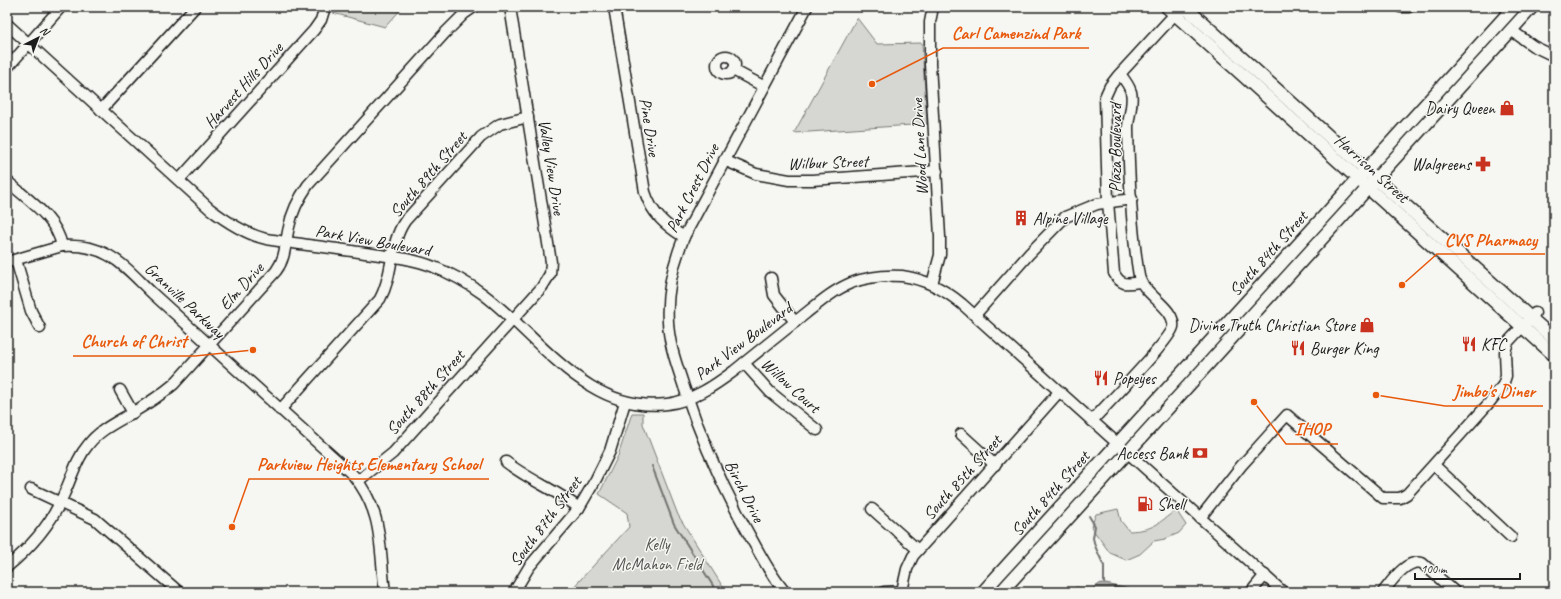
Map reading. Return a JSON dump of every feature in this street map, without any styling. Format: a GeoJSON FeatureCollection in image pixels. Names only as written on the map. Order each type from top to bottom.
{"type":"FeatureCollection","features":[{"type":"Feature","properties":{"kind":"main road","name":"South 84th Street"},"geometry":{"type":"LineString","coordinates":[[983,592],[1514,7]]}},
{"type":"Feature","properties":{"kind":"main road"},"geometry":{"type":"LineString","coordinates":[[1511,30],[1510,22],[1521,7]]}},
{"type":"Feature","properties":{"kind":"main road","name":"South 84th Street"},"geometry":{"type":"LineString","coordinates":[[1001,592],[1532,7]]}},
{"type":"Feature","properties":{"kind":"main road","name":"Harrison Street"},"geometry":{"type":"LineString","coordinates":[[1179,10],[1372,184],[1554,339]]}},
{"type":"Feature","properties":{"kind":"main road","name":"Harrison Street"},"geometry":{"type":"LineString","coordinates":[[1530,319],[1554,355]]}},
{"type":"Feature","properties":{"kind":"street"},"geometry":{"type":"LineString","coordinates":[[7,68],[61,7]]}},
{"type":"Feature","properties":{"kind":"street"},"geometry":{"type":"LineString","coordinates":[[102,110],[195,7]]}},
{"type":"Feature","properties":{"kind":"street","name":"Harvest Hills Drive"},"geometry":{"type":"LineString","coordinates":[[179,180],[314,30],[321,20],[325,7]]}},
{"type":"Feature","properties":{"kind":"street","name":"Elm Drive"},"geometry":{"type":"LineString","coordinates":[[7,567],[28,549],[50,521],[60,502],[78,458],[88,444],[99,433],[160,396],[174,384],[279,268],[284,257],[289,226],[295,207],[308,185],[445,33],[464,14],[474,7]]}},
{"type":"Feature","properties":{"kind":"street","name":"Valley View Drive"},"geometry":{"type":"LineString","coordinates":[[510,7],[551,266],[550,274],[545,283],[512,320]]}},
{"type":"Feature","properties":{"kind":"street","name":"Pine Drive"},"geometry":{"type":"LineString","coordinates":[[614,7],[645,192],[650,206],[659,219],[684,237]]}},
{"type":"Feature","properties":{"kind":"street","name":"Park Crest Drive"},"geometry":{"type":"LineString","coordinates":[[688,399],[672,352],[667,299],[673,270],[684,237],[763,86],[807,7]]}},
{"type":"Feature","properties":{"kind":"street","name":"Wood Lane Drive"},"geometry":{"type":"LineString","coordinates":[[932,284],[940,255],[937,171],[930,64],[930,22],[933,7]]}},
{"type":"Feature","properties":{"kind":"street"},"geometry":{"type":"LineString","coordinates":[[1092,421],[1154,353],[1169,335],[1173,327],[1172,316],[1140,282],[1125,284],[1118,281],[1114,273],[1108,202],[1105,97],[1110,86],[1120,74],[1179,10]]}},
{"type":"Feature","properties":{"kind":"street","name":"Park View Boulevard"},"geometry":{"type":"LineString","coordinates":[[7,24],[210,209],[239,229],[256,236],[286,242],[393,257],[432,266],[462,280],[484,295],[573,375],[600,391],[625,402],[643,405],[656,405],[688,399],[704,391],[744,363],[833,292],[857,281],[883,276],[899,276],[932,284],[956,298],[1283,592]]}},
{"type":"Feature","properties":{"kind":"street"},"geometry":{"type":"LineString","coordinates":[[1511,30],[1533,46],[1554,56]]}},
{"type":"Feature","properties":{"kind":"street"},"geometry":{"type":"LineString","coordinates":[[733,70],[763,86]]}},
{"type":"Feature","properties":{"kind":"street","name":"Plaza Boulevard"},"geometry":{"type":"LineString","coordinates":[[1120,74],[1129,88],[1131,96],[1128,127],[1135,251],[1140,282]]}},
{"type":"Feature","properties":{"kind":"street","name":"South 89th Street"},"geometry":{"type":"LineString","coordinates":[[280,410],[377,304],[388,282],[397,236],[405,221],[476,142],[496,126],[528,117]]}},
{"type":"Feature","properties":{"kind":"street","name":"Wilbur Street"},"geometry":{"type":"LineString","coordinates":[[724,160],[756,174],[789,180],[812,180],[937,171]]}},
{"type":"Feature","properties":{"kind":"street"},"geometry":{"type":"LineString","coordinates":[[7,181],[54,225],[60,234],[62,246]]}},
{"type":"Feature","properties":{"kind":"street"},"geometry":{"type":"LineString","coordinates":[[975,315],[1029,254],[1066,218],[1081,209],[1108,202],[1132,199]]}},
{"type":"Feature","properties":{"kind":"street","name":"Granville Parkway"},"geometry":{"type":"LineString","coordinates":[[12,261],[62,246],[88,247],[116,258],[280,410],[349,470],[358,481],[368,496],[378,521],[385,592]]}},
{"type":"Feature","properties":{"kind":"street"},"geometry":{"type":"LineString","coordinates":[[12,261],[31,310],[40,328]]}},
{"type":"Feature","properties":{"kind":"street"},"geometry":{"type":"LineString","coordinates":[[771,278],[774,295],[795,322]]}},
{"type":"Feature","properties":{"kind":"street"},"geometry":{"type":"LineString","coordinates":[[1200,518],[1241,466],[1287,415],[1383,498],[1400,498],[1407,494],[1503,385],[1506,376],[1506,348],[1508,342],[1530,319]]}},
{"type":"Feature","properties":{"kind":"street","name":"South 88th Street"},"geometry":{"type":"LineString","coordinates":[[358,481],[393,453],[512,320]]}},
{"type":"Feature","properties":{"kind":"street","name":"Willow Court"},"geometry":{"type":"LineString","coordinates":[[744,363],[770,392],[817,430]]}},
{"type":"Feature","properties":{"kind":"street"},"geometry":{"type":"LineString","coordinates":[[120,390],[133,413]]}},
{"type":"Feature","properties":{"kind":"street","name":"South 85th Street"},"geometry":{"type":"LineString","coordinates":[[902,591],[908,564],[918,550],[1059,392]]}},
{"type":"Feature","properties":{"kind":"street","name":"Birch Drive"},"geometry":{"type":"LineString","coordinates":[[688,399],[722,482],[761,556],[785,592]]}},
{"type":"Feature","properties":{"kind":"street","name":"South 87th Street"},"geometry":{"type":"LineString","coordinates":[[514,592],[529,567],[579,508],[610,451],[625,402]]}},
{"type":"Feature","properties":{"kind":"street"},"geometry":{"type":"LineString","coordinates":[[961,434],[995,465]]}},
{"type":"Feature","properties":{"kind":"street"},"geometry":{"type":"LineString","coordinates":[[506,462],[524,475],[561,494],[579,508]]}},
{"type":"Feature","properties":{"kind":"street"},"geometry":{"type":"LineString","coordinates":[[1434,465],[1511,537]]}},
{"type":"Feature","properties":{"kind":"street"},"geometry":{"type":"LineString","coordinates":[[31,489],[95,519],[179,592]]}},
{"type":"Feature","properties":{"kind":"street"},"geometry":{"type":"LineString","coordinates":[[872,509],[918,550]]}},
{"type":"Feature","properties":{"kind":"street"},"geometry":{"type":"LineString","coordinates":[[1383,592],[1400,572],[1411,563],[1416,562],[1422,563],[1455,592]]}},
{"type":"Feature","properties":{"kind":"street"},"geometry":{"type":"LineString","coordinates":[[1251,592],[1265,575]]}},
{"type":"Feature","properties":{"kind":"street"},"geometry":{"type":"LineString","coordinates":[[884,592],[902,591]]}},
{"type":"Feature","properties":{"kind":"green space"},"geometry":{"type":"Polygon","coordinates":[[[334,7],[403,7],[385,27],[333,13],[334,7]]]}},
{"type":"Feature","properties":{"kind":"green space"},"geometry":{"type":"Polygon","coordinates":[[[857,18],[877,44],[922,43],[927,124],[794,133],[857,18]]]}},
{"type":"Feature","properties":{"kind":"green space","name":"Kelly McMahon Field"},"geometry":{"type":"Polygon","coordinates":[[[632,413],[643,413],[643,424],[678,515],[726,592],[569,592],[629,527],[627,513],[599,494],[618,456],[632,413]]]}},
{"type":"Feature","properties":{"kind":"green space"},"geometry":{"type":"Polygon","coordinates":[[[1118,509],[1121,521],[1129,531],[1150,528],[1176,510],[1186,525],[1179,533],[1165,539],[1154,541],[1140,554],[1126,560],[1110,553],[1091,527],[1096,514],[1118,509]]]}},
{"type":"Feature","properties":{"kind":"shaded area"},"geometry":{"type":"Polygon","coordinates":[[[1101,583],[1129,589],[1131,592],[1068,592],[1076,587],[1092,589],[1101,583]]]}},
{"type":"Feature","properties":{"kind":"waterway"},"geometry":{"type":"LineString","coordinates":[[652,466],[674,524],[717,592]]}},
{"type":"Feature","properties":{"kind":"waterway"},"geometry":{"type":"LineString","coordinates":[[1089,516],[1095,526],[1093,538],[1104,566],[1104,583]]}},
{"type":"Feature","properties":{"kind":"place","name":"Carl Camenzind Park"},"geometry":{"type":"Point","coordinates":[872,84]}},
{"type":"Feature","properties":{"kind":"place","name":"Dairy Queen"},"geometry":{"type":"Point","coordinates":[1507,108]}},
{"type":"Feature","properties":{"kind":"place","name":"Walgreens"},"geometry":{"type":"Point","coordinates":[1483,164]}},
{"type":"Feature","properties":{"kind":"place","name":"Alpine Village"},"geometry":{"type":"Point","coordinates":[1021,218]}},
{"type":"Feature","properties":{"kind":"place","name":"CVS Pharmacy"},"geometry":{"type":"Point","coordinates":[1402,285]}},
{"type":"Feature","properties":{"kind":"place","name":"Divine Truth Christian Store"},"geometry":{"type":"Point","coordinates":[1367,325]}},
{"type":"Feature","properties":{"kind":"place","name":"KFC"},"geometry":{"type":"Point","coordinates":[1469,344]}},
{"type":"Feature","properties":{"kind":"place","name":"Burger King"},"geometry":{"type":"Point","coordinates":[1298,348]}},
{"type":"Feature","properties":{"kind":"place","name":"Church of Christ"},"geometry":{"type":"Point","coordinates":[253,350]}},
{"type":"Feature","properties":{"kind":"place","name":"Popeyes"},"geometry":{"type":"Point","coordinates":[1101,378]}},
{"type":"Feature","properties":{"kind":"place","name":"Jimbo's Diner"},"geometry":{"type":"Point","coordinates":[1376,395]}},
{"type":"Feature","properties":{"kind":"place","name":"IHOP"},"geometry":{"type":"Point","coordinates":[1254,402]}},
{"type":"Feature","properties":{"kind":"place","name":"Access Bank"},"geometry":{"type":"Point","coordinates":[1200,453]}},
{"type":"Feature","properties":{"kind":"place","name":"Shell"},"geometry":{"type":"Point","coordinates":[1145,504]}},
{"type":"Feature","properties":{"kind":"place","name":"Parkview Heights Elementary School"},"geometry":{"type":"Point","coordinates":[232,527]}}]}
